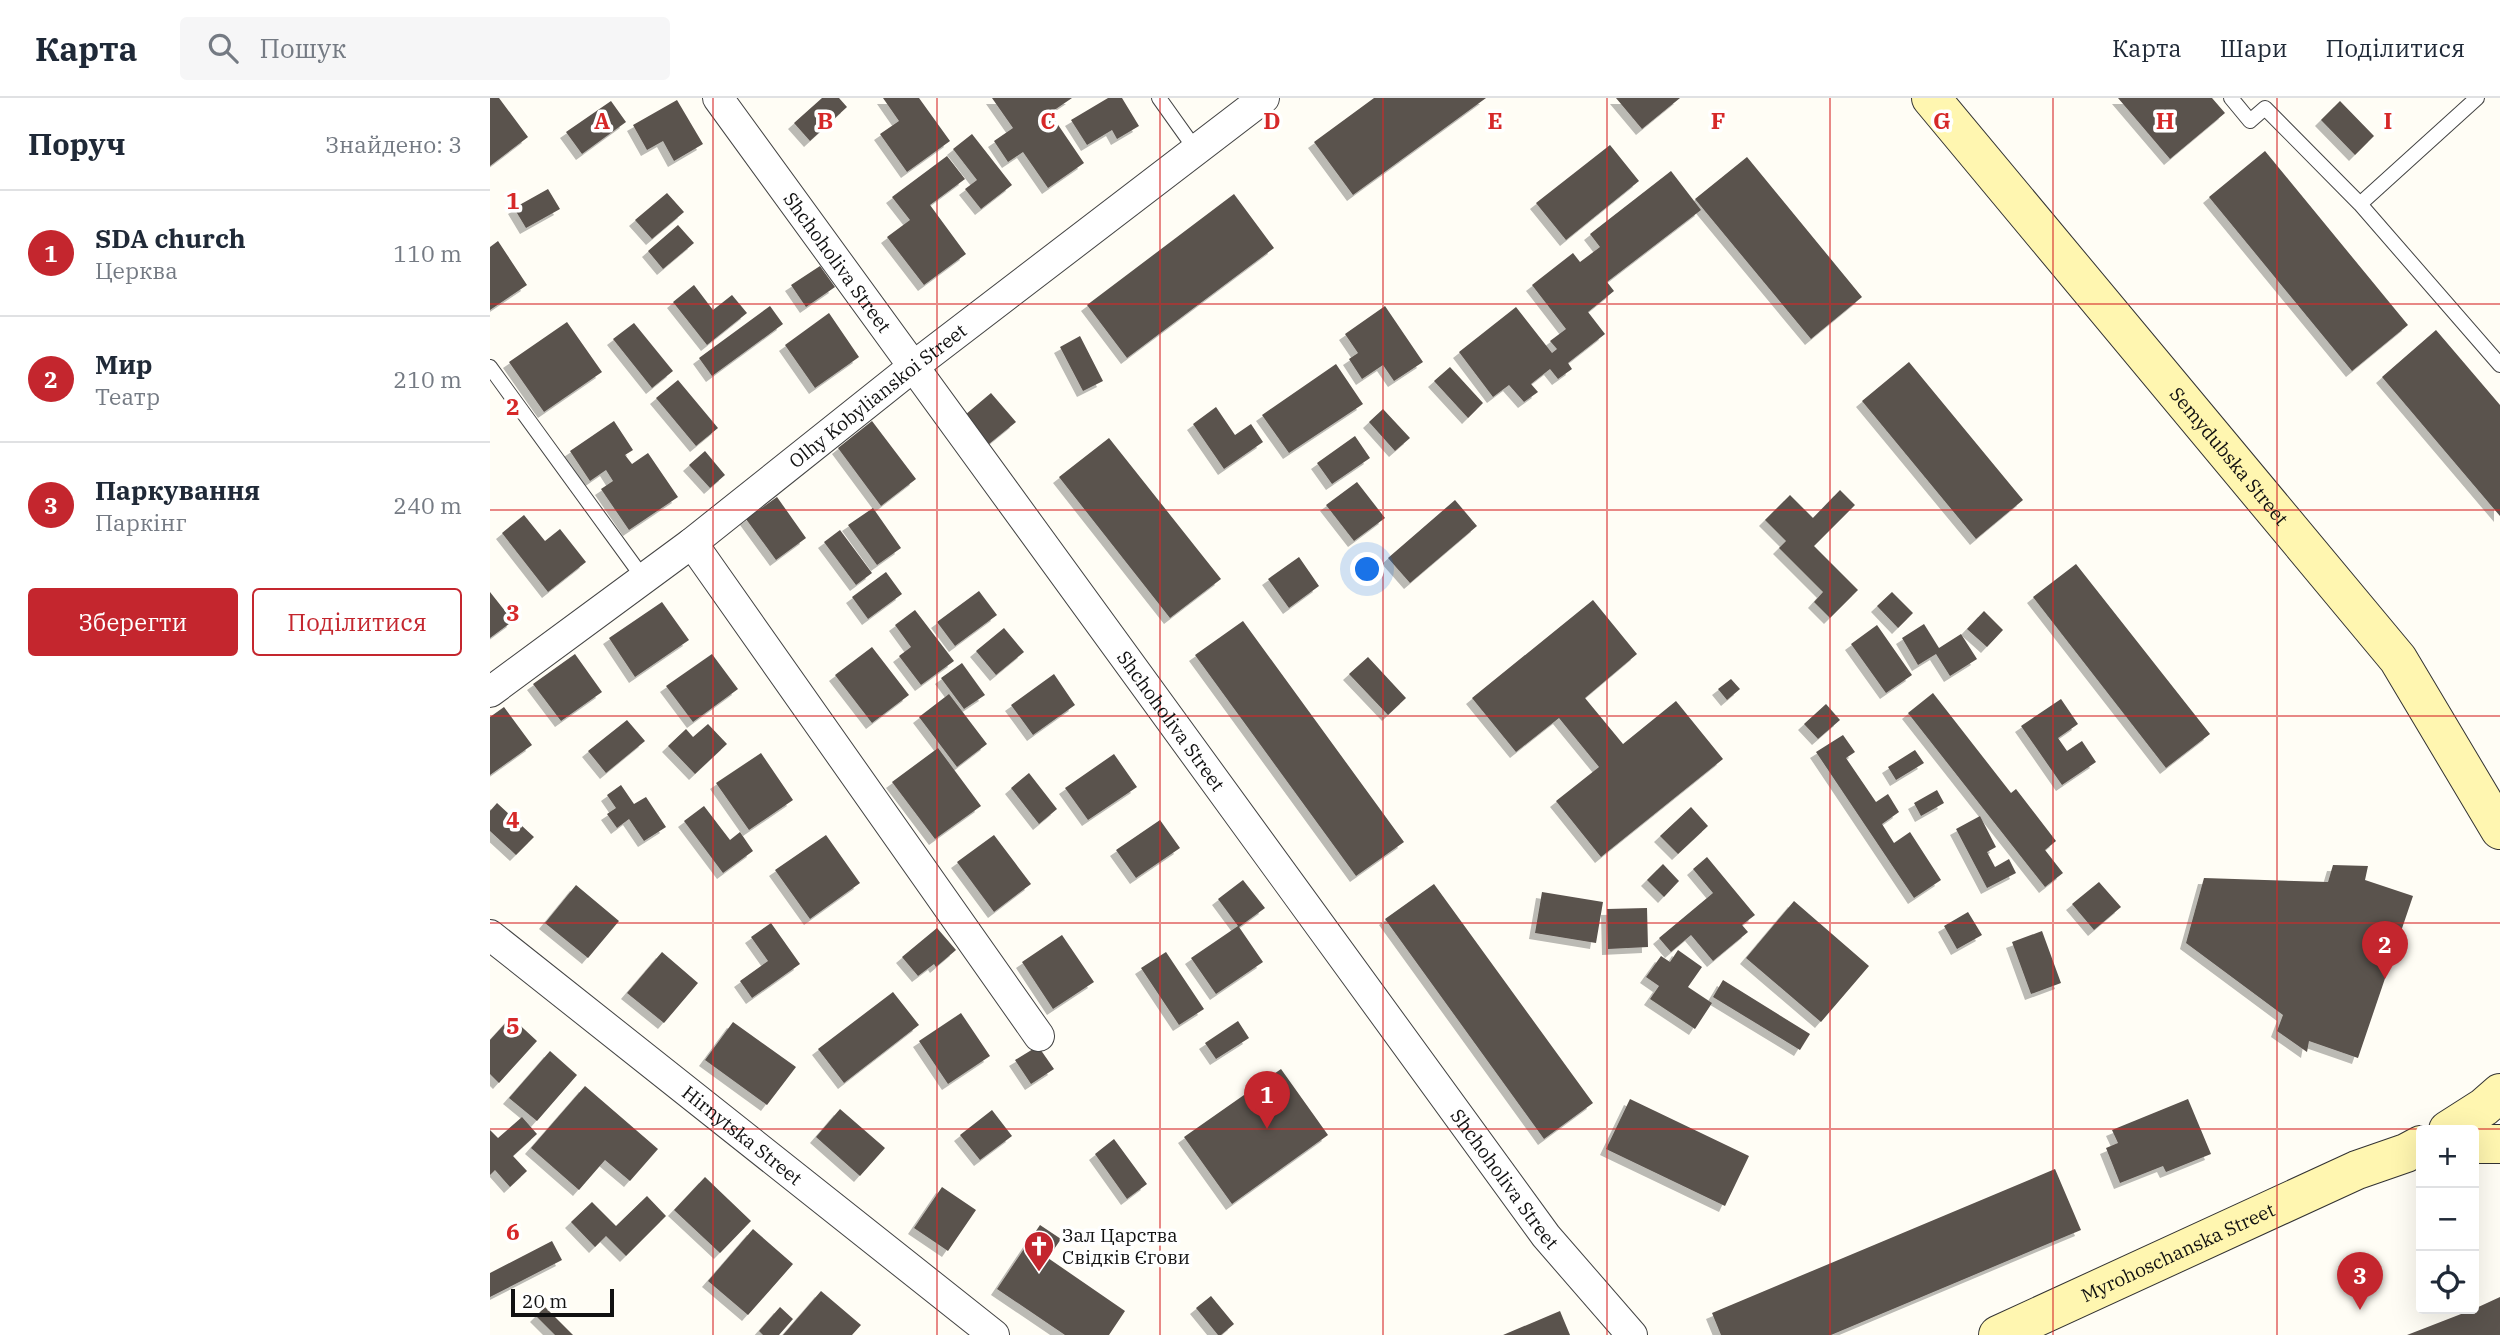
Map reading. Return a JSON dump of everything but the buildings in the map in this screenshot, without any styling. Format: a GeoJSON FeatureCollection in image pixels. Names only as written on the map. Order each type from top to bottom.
{"type":"FeatureCollection","features":[{"type":"Feature","properties":{"kind":"street","name":"Shchoholiva Street"},"geometry":{"type":"LineString","coordinates":[[718,98],[1546,1236],[1632,1335]]}},
{"type":"Feature","properties":{"kind":"street","name":"Olhy Kobylianskoi Street"},"geometry":{"type":"LineString","coordinates":[[490,692],[692,543],[914,366],[1264,98]]}},
{"type":"Feature","properties":{"kind":"street","name":"Semydubska Street"},"geometry":{"type":"LineString","coordinates":[[1931,98],[2398,659],[2500,831]]}},
{"type":"Feature","properties":{"kind":"street"},"geometry":{"type":"LineString","coordinates":[[692,543],[1039,1036]]}},
{"type":"Feature","properties":{"kind":"street","name":"Hirnytska Street"},"geometry":{"type":"LineString","coordinates":[[490,935],[994,1335]]}},
{"type":"Feature","properties":{"kind":"street"},"geometry":{"type":"LineString","coordinates":[[2456,1125],[2500,1093]]}},
{"type":"Feature","properties":{"kind":"street"},"geometry":{"type":"LineString","coordinates":[[2479,1144],[2500,1144]]}},
{"type":"Feature","properties":{"kind":"street","name":"Myrohoschanska Street"},"geometry":{"type":"LineString","coordinates":[[1998,1335],[2357,1170],[2416,1150]]}},
{"type":"Feature","properties":{"kind":"lane"},"geometry":{"type":"LineString","coordinates":[[1158,98],[1196,150]]}},
{"type":"Feature","properties":{"kind":"lane"},"geometry":{"type":"LineString","coordinates":[[2231,98],[2250,121],[2265,107],[2360,204],[2500,365]]}},
{"type":"Feature","properties":{"kind":"lane"},"geometry":{"type":"LineString","coordinates":[[2360,204],[2477,98]]}},
{"type":"Feature","properties":{"kind":"lane"},"geometry":{"type":"LineString","coordinates":[[490,367],[643,579]]}},
{"type":"Feature","properties":{"kind":"place","name":"Мир"},"geometry":{"type":"Point","coordinates":[2385,979]}},
{"type":"Feature","properties":{"kind":"place","name":"SDA church"},"geometry":{"type":"Point","coordinates":[1267,1129]}},
{"type":"Feature","properties":{"kind":"place","name":"Зал Царства Свідків Єгови"},"geometry":{"type":"Point","coordinates":[1039,1273]}},
{"type":"Feature","properties":{"kind":"place","name":"Паркування"},"geometry":{"type":"Point","coordinates":[2360,1310]}}]}
